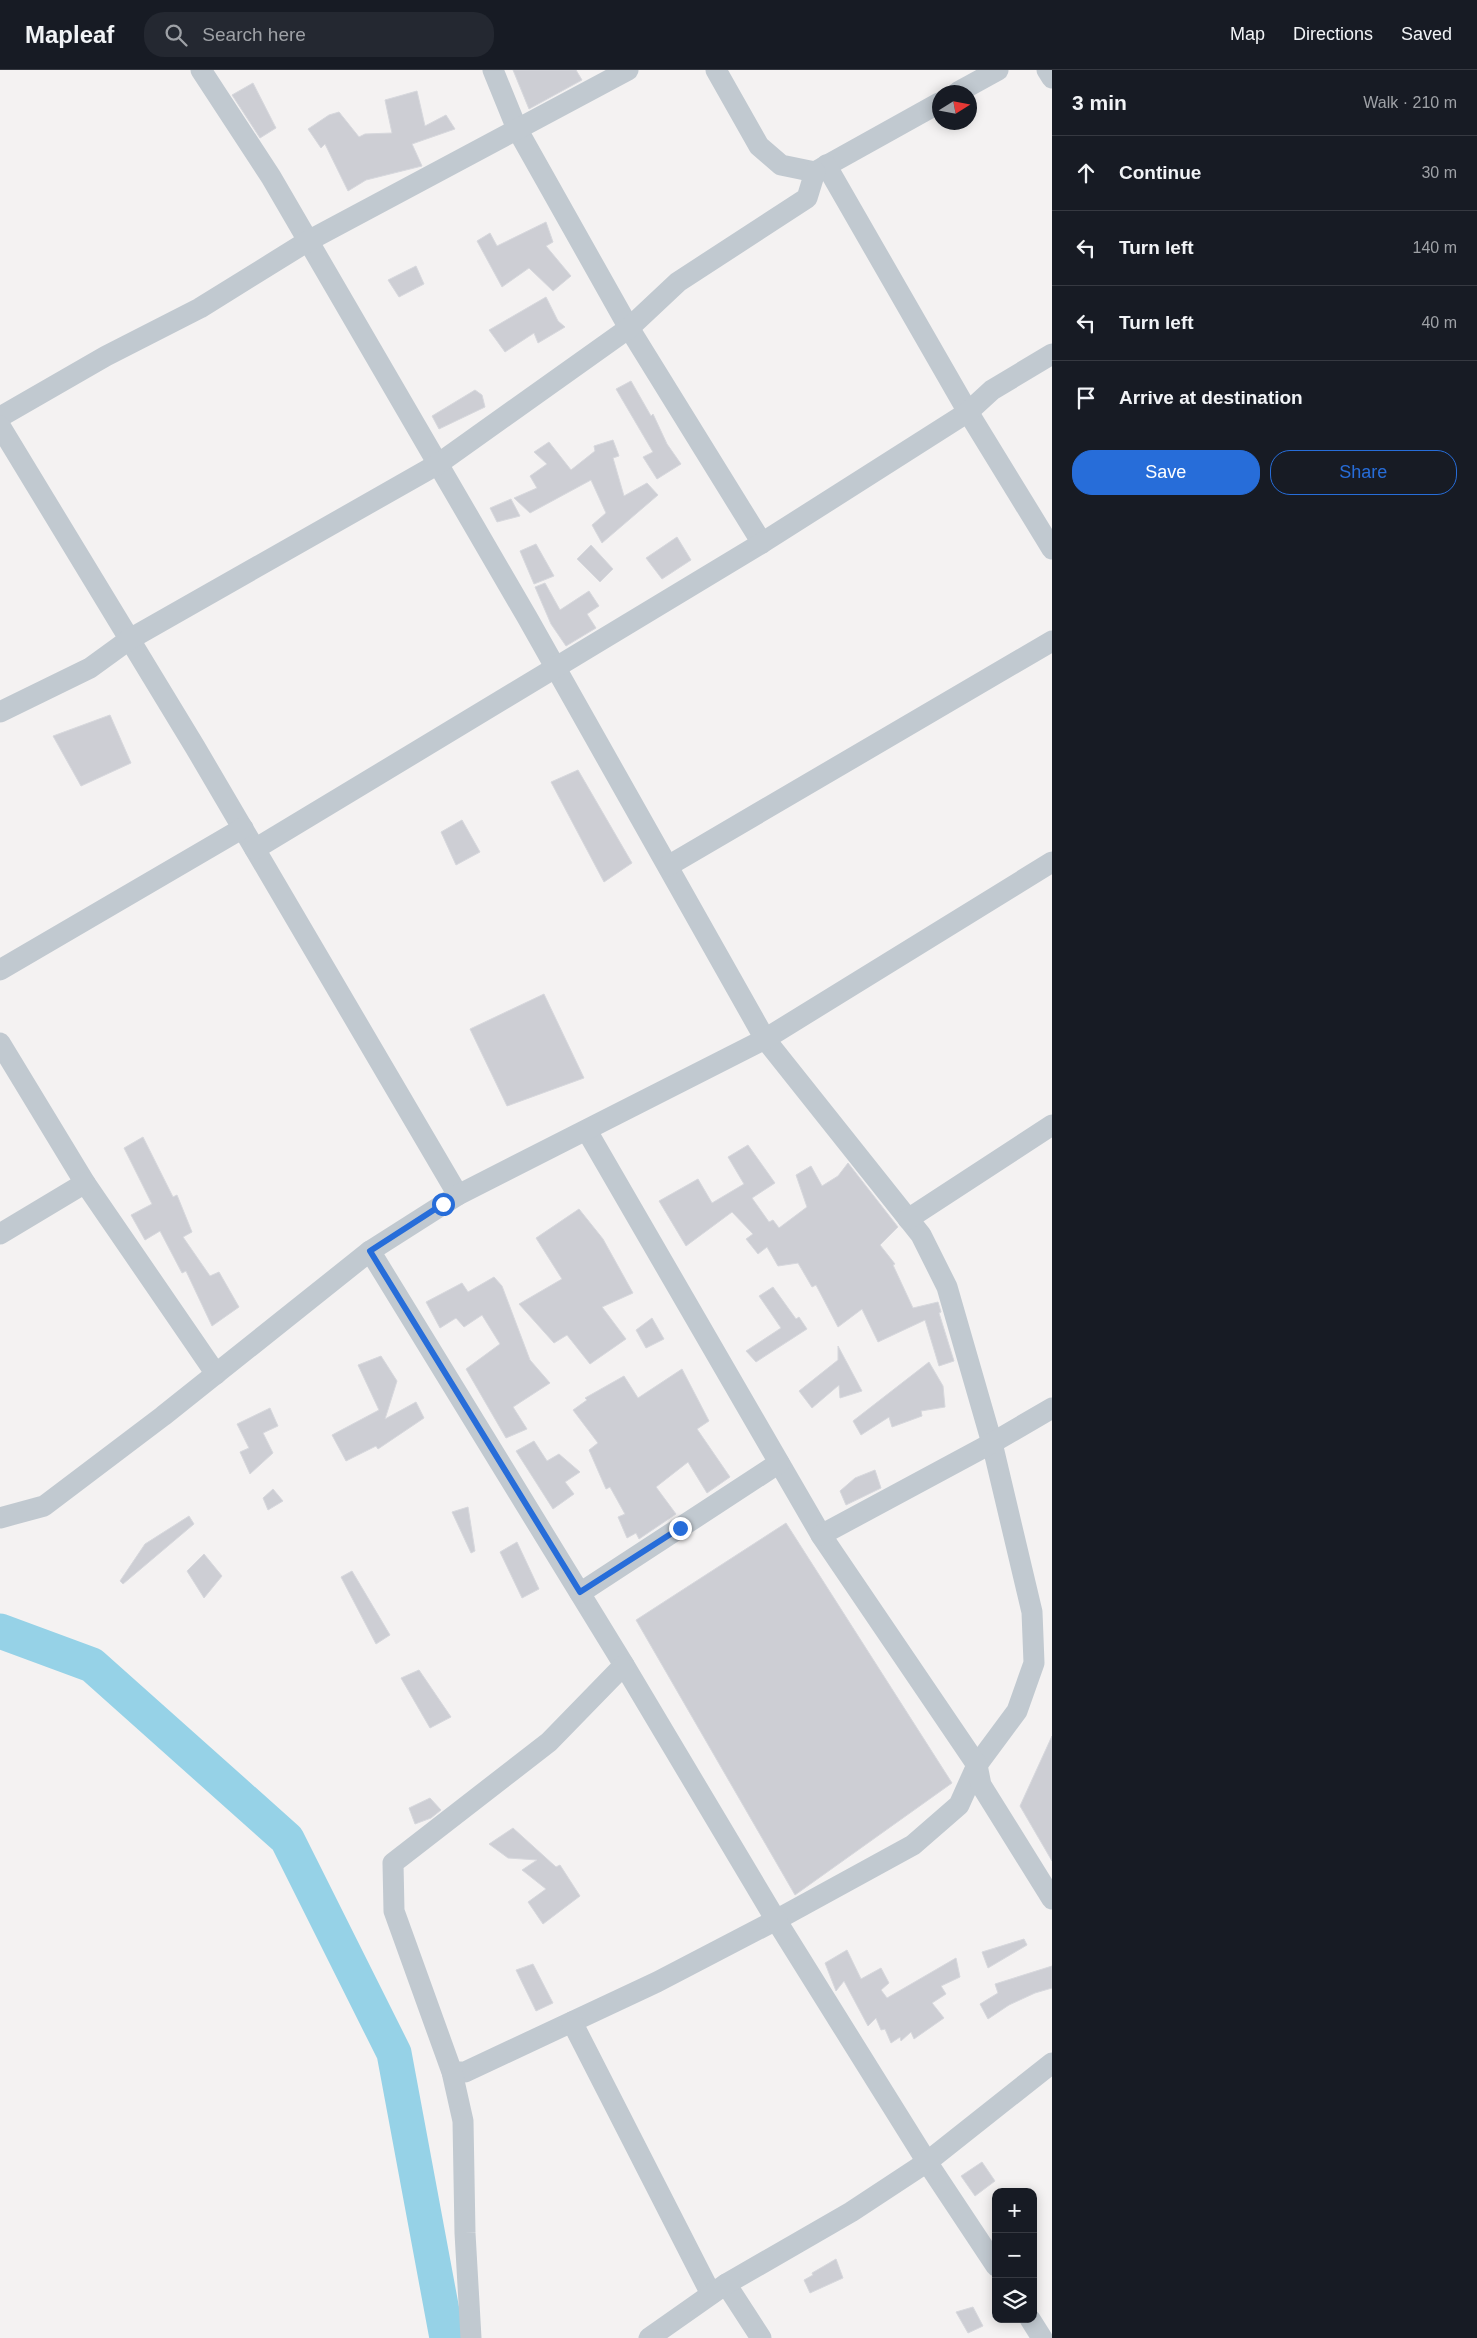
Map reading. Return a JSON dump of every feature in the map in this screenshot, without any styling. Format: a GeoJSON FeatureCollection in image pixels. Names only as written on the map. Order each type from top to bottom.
{"type":"FeatureCollection","features":[{"type":"Feature","properties":{"kind":"street"},"geometry":{"type":"LineString","coordinates":[[201,70],[271,177],[556,669],[765,1039],[921,1235],[947,1287],[992,1443],[1043,1664],[1017,1711],[977,1765],[959,1805],[913,1845],[658,1982],[465,2072],[452,2072]]}},
{"type":"Feature","properties":{"kind":"street"},"geometry":{"type":"LineString","coordinates":[[493,70],[518,129],[629,328],[762,543]]}},
{"type":"Feature","properties":{"kind":"street"},"geometry":{"type":"LineString","coordinates":[[0,417],[106,356],[200,308],[308,241],[628,70]]}},
{"type":"Feature","properties":{"kind":"street"},"geometry":{"type":"LineString","coordinates":[[716,70],[759,146],[781,165],[821,169]]}},
{"type":"Feature","properties":{"kind":"street"},"geometry":{"type":"LineString","coordinates":[[971,85],[998,70]]}},
{"type":"Feature","properties":{"kind":"street"},"geometry":{"type":"LineString","coordinates":[[1047,70],[1052,78]]}},
{"type":"Feature","properties":{"kind":"street"},"geometry":{"type":"LineString","coordinates":[[0,712],[90,668],[130,639],[438,464],[629,328],[678,282],[806,198],[821,169],[932,107]]}},
{"type":"Feature","properties":{"kind":"street"},"geometry":{"type":"LineString","coordinates":[[821,169],[1052,549]]}},
{"type":"Feature","properties":{"kind":"street"},"geometry":{"type":"LineString","coordinates":[[255,849],[762,543],[968,412],[992,390],[1052,354]]}},
{"type":"Feature","properties":{"kind":"street"},"geometry":{"type":"LineString","coordinates":[[0,426],[243,828],[458,1195]]}},
{"type":"Feature","properties":{"kind":"street"},"geometry":{"type":"LineString","coordinates":[[668,866],[1052,641]]}},
{"type":"Feature","properties":{"kind":"street"},"geometry":{"type":"LineString","coordinates":[[0,970],[243,828]]}},
{"type":"Feature","properties":{"kind":"street"},"geometry":{"type":"LineString","coordinates":[[0,1518],[44,1506],[216,1374],[370,1251],[458,1195],[588,1131],[765,1039],[1052,862]]}},
{"type":"Feature","properties":{"kind":"street"},"geometry":{"type":"LineString","coordinates":[[0,1043],[85,1184],[216,1374]]}},
{"type":"Feature","properties":{"kind":"street"},"geometry":{"type":"LineString","coordinates":[[908,1219],[1052,1125]]}},
{"type":"Feature","properties":{"kind":"street"},"geometry":{"type":"LineString","coordinates":[[588,1131],[821,1535],[977,1765],[981,1785],[1052,1899]]}},
{"type":"Feature","properties":{"kind":"street"},"geometry":{"type":"LineString","coordinates":[[0,1234],[85,1184]]}},
{"type":"Feature","properties":{"kind":"street"},"geometry":{"type":"LineString","coordinates":[[370,1251],[580,1592],[776,1920],[926,2162],[992,2260]]}},
{"type":"Feature","properties":{"kind":"street"},"geometry":{"type":"LineString","coordinates":[[821,1535],[992,1443],[1052,1408]]}},
{"type":"Feature","properties":{"kind":"street"},"geometry":{"type":"LineString","coordinates":[[580,1592],[779,1463]]}},
{"type":"Feature","properties":{"kind":"street"},"geometry":{"type":"LineString","coordinates":[[470,2338],[465,2233],[463,2121],[452,2072],[394,1911],[393,1863],[549,1742],[624,1665]]}},
{"type":"Feature","properties":{"kind":"street"},"geometry":{"type":"LineString","coordinates":[[572,2022],[719,2289],[761,2338]]}},
{"type":"Feature","properties":{"kind":"street"},"geometry":{"type":"LineString","coordinates":[[649,2338],[719,2289],[851,2212],[926,2162],[1052,2063]]}},
{"type":"Feature","properties":{"kind":"street"},"geometry":{"type":"LineString","coordinates":[[1033,2323],[1042,2338]]}},
{"type":"Feature","properties":{"kind":"building"},"geometry":{"type":"Polygon","coordinates":[[[513,70],[576,70],[582,80],[529,109],[513,70]]]}},
{"type":"Feature","properties":{"kind":"building"},"geometry":{"type":"Polygon","coordinates":[[[253,83],[276,128],[260,138],[232,95],[253,83]]]}},
{"type":"Feature","properties":{"kind":"building"},"geometry":{"type":"Polygon","coordinates":[[[417,91],[425,126],[446,115],[455,129],[412,144],[422,166],[366,180],[348,191],[325,144],[321,148],[308,129],[329,115],[339,112],[359,137],[365,134],[392,133],[385,100],[417,91]]]}},
{"type":"Feature","properties":{"kind":"building"},"geometry":{"type":"Polygon","coordinates":[[[546,222],[553,242],[546,246],[571,276],[553,291],[529,268],[502,287],[477,241],[490,233],[497,246],[546,222]]]}},
{"type":"Feature","properties":{"kind":"building"},"geometry":{"type":"Polygon","coordinates":[[[416,266],[424,284],[399,297],[388,280],[416,266]]]}},
{"type":"Feature","properties":{"kind":"building"},"geometry":{"type":"Polygon","coordinates":[[[546,297],[558,321],[565,327],[538,343],[534,333],[505,352],[489,330],[546,297]]]}},
{"type":"Feature","properties":{"kind":"building"},"geometry":{"type":"Polygon","coordinates":[[[631,381],[651,416],[653,414],[667,444],[681,464],[657,479],[643,457],[653,452],[616,389],[631,381]]]}},
{"type":"Feature","properties":{"kind":"building"},"geometry":{"type":"Polygon","coordinates":[[[475,390],[482,395],[485,407],[439,429],[432,416],[475,390]]]}},
{"type":"Feature","properties":{"kind":"building"},"geometry":{"type":"Polygon","coordinates":[[[613,440],[619,456],[613,458],[624,496],[647,483],[658,495],[602,543],[592,525],[606,513],[591,480],[530,513],[514,498],[537,488],[530,476],[547,464],[534,452],[549,442],[571,470],[595,451],[594,446],[613,440]]]}},
{"type":"Feature","properties":{"kind":"building"},"geometry":{"type":"Polygon","coordinates":[[[511,499],[520,516],[497,522],[490,508],[511,499]]]}},
{"type":"Feature","properties":{"kind":"building"},"geometry":{"type":"Polygon","coordinates":[[[677,537],[691,560],[662,579],[646,558],[677,537]]]}},
{"type":"Feature","properties":{"kind":"building"},"geometry":{"type":"Polygon","coordinates":[[[536,544],[554,576],[534,584],[520,551],[536,544]]]}},
{"type":"Feature","properties":{"kind":"building"},"geometry":{"type":"Polygon","coordinates":[[[591,545],[613,569],[600,582],[577,559],[591,545]]]}},
{"type":"Feature","properties":{"kind":"building"},"geometry":{"type":"Polygon","coordinates":[[[545,583],[560,610],[589,591],[599,606],[587,614],[596,628],[566,646],[551,624],[535,587],[545,583]]]}},
{"type":"Feature","properties":{"kind":"building"},"geometry":{"type":"Polygon","coordinates":[[[110,715],[131,763],[81,786],[53,736],[110,715]]]}},
{"type":"Feature","properties":{"kind":"building"},"geometry":{"type":"Polygon","coordinates":[[[578,770],[632,863],[604,882],[551,782],[578,770]]]}},
{"type":"Feature","properties":{"kind":"building"},"geometry":{"type":"Polygon","coordinates":[[[462,820],[480,852],[456,865],[441,832],[462,820]]]}},
{"type":"Feature","properties":{"kind":"building"},"geometry":{"type":"Polygon","coordinates":[[[544,994],[584,1078],[507,1106],[470,1029],[544,994]]]}},
{"type":"Feature","properties":{"kind":"building"},"geometry":{"type":"Polygon","coordinates":[[[143,1137],[173,1197],[177,1195],[192,1232],[183,1237],[210,1276],[219,1272],[239,1307],[212,1326],[186,1271],[182,1273],[160,1231],[145,1240],[131,1215],[152,1204],[124,1148],[143,1137]]]}},
{"type":"Feature","properties":{"kind":"building"},"geometry":{"type":"Polygon","coordinates":[[[748,1145],[775,1183],[752,1198],[769,1222],[773,1220],[779,1228],[807,1207],[796,1175],[811,1166],[822,1186],[838,1176],[848,1163],[898,1227],[880,1245],[895,1264],[893,1265],[913,1308],[938,1302],[941,1312],[939,1313],[954,1361],[939,1366],[925,1320],[878,1342],[862,1309],[838,1327],[816,1285],[812,1287],[798,1263],[778,1266],[767,1247],[758,1254],[746,1239],[753,1234],[732,1212],[686,1246],[659,1201],[698,1179],[712,1203],[744,1184],[728,1157],[748,1145]]]}},
{"type":"Feature","properties":{"kind":"building"},"geometry":{"type":"Polygon","coordinates":[[[579,1209],[603,1239],[633,1293],[602,1307],[626,1339],[590,1364],[567,1335],[554,1343],[519,1304],[562,1279],[536,1238],[579,1209]]]}},
{"type":"Feature","properties":{"kind":"building"},"geometry":{"type":"Polygon","coordinates":[[[494,1277],[502,1286],[530,1360],[550,1383],[513,1407],[527,1429],[506,1438],[466,1369],[500,1344],[482,1315],[464,1327],[456,1318],[440,1328],[426,1302],[462,1283],[468,1292],[494,1277]]]}},
{"type":"Feature","properties":{"kind":"building"},"geometry":{"type":"Polygon","coordinates":[[[773,1287],[796,1319],[799,1317],[807,1329],[756,1362],[746,1351],[781,1328],[759,1296],[773,1287]]]}},
{"type":"Feature","properties":{"kind":"building"},"geometry":{"type":"Polygon","coordinates":[[[652,1318],[664,1339],[646,1348],[636,1330],[652,1318]]]}},
{"type":"Feature","properties":{"kind":"building"},"geometry":{"type":"Polygon","coordinates":[[[838,1346],[862,1391],[840,1398],[839,1385],[812,1408],[799,1391],[838,1360],[838,1346]]]}},
{"type":"Feature","properties":{"kind":"building"},"geometry":{"type":"Polygon","coordinates":[[[381,1356],[397,1381],[385,1419],[416,1402],[424,1418],[378,1449],[376,1446],[346,1461],[332,1435],[379,1410],[358,1365],[381,1356]]]}},
{"type":"Feature","properties":{"kind":"building"},"geometry":{"type":"Polygon","coordinates":[[[929,1362],[943,1386],[945,1407],[921,1411],[922,1416],[892,1427],[889,1417],[861,1435],[853,1421],[929,1362]]]}},
{"type":"Feature","properties":{"kind":"building"},"geometry":{"type":"Polygon","coordinates":[[[682,1369],[709,1421],[697,1429],[730,1477],[707,1493],[688,1462],[656,1487],[676,1514],[639,1539],[636,1533],[627,1538],[618,1517],[625,1514],[610,1487],[606,1489],[589,1450],[598,1443],[573,1410],[587,1400],[585,1398],[624,1376],[638,1398],[682,1369]]]}},
{"type":"Feature","properties":{"kind":"building"},"geometry":{"type":"Polygon","coordinates":[[[270,1408],[278,1426],[263,1433],[273,1453],[250,1474],[240,1452],[249,1448],[237,1424],[270,1408]]]}},
{"type":"Feature","properties":{"kind":"building"},"geometry":{"type":"Polygon","coordinates":[[[534,1441],[547,1461],[559,1454],[580,1472],[565,1482],[574,1494],[553,1509],[516,1451],[534,1441]]]}},
{"type":"Feature","properties":{"kind":"building"},"geometry":{"type":"Polygon","coordinates":[[[875,1470],[881,1488],[846,1505],[840,1491],[855,1478],[875,1470]]]}},
{"type":"Feature","properties":{"kind":"building"},"geometry":{"type":"Polygon","coordinates":[[[273,1489],[283,1501],[268,1510],[263,1498],[273,1489]]]}},
{"type":"Feature","properties":{"kind":"building"},"geometry":{"type":"Polygon","coordinates":[[[468,1507],[475,1551],[471,1553],[452,1512],[468,1507]]]}},
{"type":"Feature","properties":{"kind":"building"},"geometry":{"type":"Polygon","coordinates":[[[189,1516],[194,1524],[123,1584],[120,1581],[145,1544],[189,1516]]]}},
{"type":"Feature","properties":{"kind":"building"},"geometry":{"type":"Polygon","coordinates":[[[786,1523],[952,1783],[795,1895],[636,1620],[786,1523]]]}},
{"type":"Feature","properties":{"kind":"building"},"geometry":{"type":"Polygon","coordinates":[[[517,1542],[539,1589],[522,1598],[500,1552],[517,1542]]]}},
{"type":"Feature","properties":{"kind":"building"},"geometry":{"type":"Polygon","coordinates":[[[204,1554],[222,1576],[204,1598],[187,1571],[204,1554]]]}},
{"type":"Feature","properties":{"kind":"building"},"geometry":{"type":"Polygon","coordinates":[[[352,1571],[390,1635],[376,1644],[341,1577],[352,1571]]]}},
{"type":"Feature","properties":{"kind":"building"},"geometry":{"type":"Polygon","coordinates":[[[419,1670],[451,1717],[430,1728],[401,1678],[419,1670]]]}},
{"type":"Feature","properties":{"kind":"building"},"geometry":{"type":"Polygon","coordinates":[[[1052,1736],[1052,1861],[1020,1806],[1052,1736]]]}},
{"type":"Feature","properties":{"kind":"building"},"geometry":{"type":"Polygon","coordinates":[[[430,1798],[441,1810],[431,1818],[415,1824],[409,1808],[430,1798]]]}},
{"type":"Feature","properties":{"kind":"building"},"geometry":{"type":"Polygon","coordinates":[[[513,1828],[556,1867],[560,1865],[580,1896],[543,1924],[528,1902],[546,1889],[522,1870],[537,1860],[508,1858],[489,1844],[513,1828]]]}},
{"type":"Feature","properties":{"kind":"building"},"geometry":{"type":"Polygon","coordinates":[[[1024,1939],[1027,1945],[988,1968],[982,1952],[1024,1939]]]}},
{"type":"Feature","properties":{"kind":"building"},"geometry":{"type":"Polygon","coordinates":[[[847,1950],[861,1979],[881,1968],[889,1983],[881,1990],[887,1998],[956,1958],[960,1977],[941,1986],[946,1994],[932,2003],[944,2018],[914,2039],[911,2032],[901,2041],[900,2037],[891,2043],[885,2029],[881,2030],[876,2018],[868,2026],[844,1981],[836,1991],[825,1963],[847,1950]]]}},
{"type":"Feature","properties":{"kind":"building"},"geometry":{"type":"Polygon","coordinates":[[[533,1964],[553,2003],[536,2011],[516,1970],[533,1964]]]}},
{"type":"Feature","properties":{"kind":"building"},"geometry":{"type":"Polygon","coordinates":[[[1052,1966],[1052,1988],[1035,1993],[1009,2005],[988,2019],[980,2004],[998,1993],[995,1984],[1052,1966]]]}},
{"type":"Feature","properties":{"kind":"building"},"geometry":{"type":"Polygon","coordinates":[[[982,2162],[995,2181],[975,2196],[961,2176],[982,2162]]]}},
{"type":"Feature","properties":{"kind":"building"},"geometry":{"type":"Polygon","coordinates":[[[836,2259],[843,2278],[810,2293],[804,2280],[836,2259]]]}},
{"type":"Feature","properties":{"kind":"building"},"geometry":{"type":"Polygon","coordinates":[[[973,2307],[983,2326],[968,2333],[956,2312],[973,2307]]]}},
{"type":"Feature","properties":{"kind":"waterway"},"geometry":{"type":"LineString","coordinates":[[0,1631],[92,1665],[287,1839],[394,2053],[447,2338]]}},
{"type":"Feature","properties":{"kind":"route"},"geometry":{"type":"LineString","coordinates":[[443,1204],[370,1251],[580,1592],[680,1528]]}}]}
